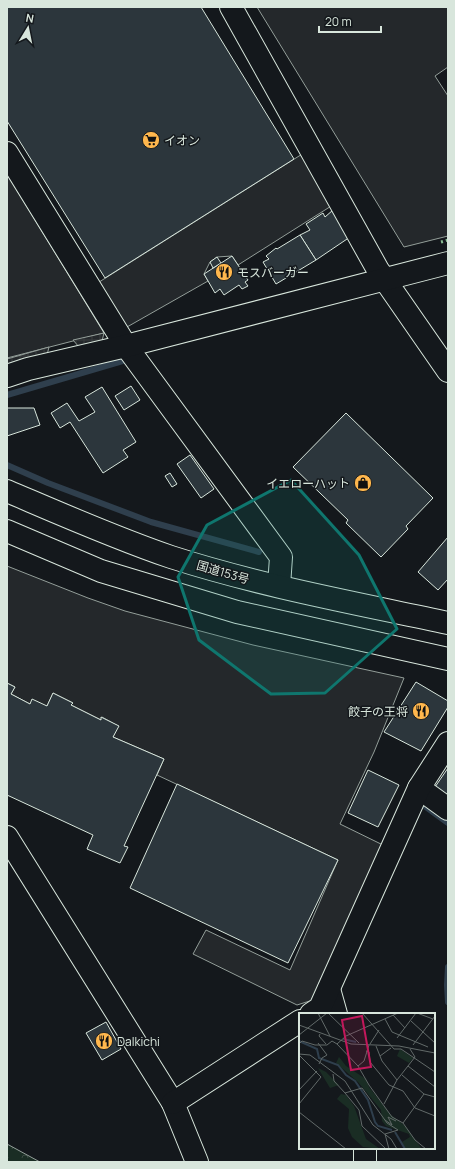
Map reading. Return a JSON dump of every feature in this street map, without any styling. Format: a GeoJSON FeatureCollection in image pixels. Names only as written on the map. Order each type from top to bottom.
{"type":"FeatureCollection","features":[{"type":"Feature","properties":{"kind":"main road"},"geometry":{"type":"LineString","coordinates":[[230,7],[378,270],[448,371]]}},
{"type":"Feature","properties":{"kind":"main road"},"geometry":{"type":"LineString","coordinates":[[7,153],[119,348],[281,557],[278,586]]}},
{"type":"Feature","properties":{"kind":"main road"},"geometry":{"type":"LineString","coordinates":[[7,376],[28,369],[119,348],[448,263]]}},
{"type":"Feature","properties":{"kind":"main road","name":"国道153号"},"geometry":{"type":"LineString","coordinates":[[7,491],[94,528],[170,556],[250,580],[448,623]]}},
{"type":"Feature","properties":{"kind":"main road"},"geometry":{"type":"LineString","coordinates":[[7,531],[101,571],[236,612],[448,659]]}},
{"type":"Feature","properties":{"kind":"main road"},"geometry":{"type":"LineString","coordinates":[[312,1013],[320,1008],[329,989],[419,788],[448,743]]}},
{"type":"Feature","properties":{"kind":"main road"},"geometry":{"type":"LineString","coordinates":[[419,788],[448,809]]}},
{"type":"Feature","properties":{"kind":"main road"},"geometry":{"type":"LineString","coordinates":[[7,837],[173,1103],[197,1162]]}},
{"type":"Feature","properties":{"kind":"main road"},"geometry":{"type":"LineString","coordinates":[[329,989],[336,1013]]}},
{"type":"Feature","properties":{"kind":"main road"},"geometry":{"type":"LineString","coordinates":[[173,1103],[299,1022]]}},
{"type":"Feature","properties":{"kind":"main road"},"geometry":{"type":"LineString","coordinates":[[365,1149],[366,1162]]}},
{"type":"Feature","properties":{"kind":"highlighted area"},"geometry":{"type":"Polygon","coordinates":[[[291,480],[359,555],[397,629],[325,693],[271,694],[199,640],[178,577],[207,525],[291,480]]]}},
{"type":"Feature","properties":{"kind":"green space"},"geometry":{"type":"Polygon","coordinates":[[[7,1144],[40,1162],[7,1162],[7,1144]]]}},
{"type":"Feature","properties":{"kind":"shaded area"},"geometry":{"type":"Polygon","coordinates":[[[257,7],[448,7],[448,67],[435,76],[448,96],[448,236],[404,247],[257,7]]]}},
{"type":"Feature","properties":{"kind":"shaded area"},"geometry":{"type":"Polygon","coordinates":[[[307,151],[336,203],[238,265],[232,256],[217,257],[210,262],[204,274],[208,281],[127,327],[96,284],[307,151]]]}},
{"type":"Feature","properties":{"kind":"shaded area"},"geometry":{"type":"Polygon","coordinates":[[[7,174],[104,333],[7,358],[7,174]]]}},
{"type":"Feature","properties":{"kind":"shaded area"},"geometry":{"type":"Polygon","coordinates":[[[104,333],[102,341],[79,347],[73,340],[104,333]]]}},
{"type":"Feature","properties":{"kind":"shaded area"},"geometry":{"type":"Polygon","coordinates":[[[49,347],[47,355],[7,366],[7,359],[49,347]]]}},
{"type":"Feature","properties":{"kind":"shaded area"},"geometry":{"type":"Polygon","coordinates":[[[7,566],[125,611],[253,645],[404,678],[374,752],[340,824],[385,846],[316,999],[297,1005],[193,954],[206,930],[290,970],[338,860],[157,775],[164,759],[113,737],[118,726],[102,717],[101,720],[71,705],[73,703],[53,693],[47,706],[30,704],[11,694],[15,687],[7,683],[7,566]]]}},
{"type":"Feature","properties":{"kind":"building","name":"イオン"},"geometry":{"type":"Polygon","coordinates":[[[7,7],[201,7],[294,159],[105,278],[7,121],[7,7]]]}},
{"type":"Feature","properties":{"kind":"building"},"geometry":{"type":"Polygon","coordinates":[[[333,210],[350,237],[316,260],[300,235],[310,230],[306,224],[323,213],[325,217],[333,210]]]}},
{"type":"Feature","properties":{"kind":"building"},"geometry":{"type":"Polygon","coordinates":[[[300,235],[316,260],[276,284],[263,262],[269,259],[266,256],[276,248],[277,249],[300,235]]]}},
{"type":"Feature","properties":{"kind":"building"},"geometry":{"type":"Polygon","coordinates":[[[232,256],[248,280],[245,282],[248,286],[242,289],[239,285],[224,295],[220,289],[215,293],[204,274],[232,256]]]}},
{"type":"Feature","properties":{"kind":"building"},"geometry":{"type":"Polygon","coordinates":[[[217,257],[221,263],[213,268],[210,262],[217,257]]]}},
{"type":"Feature","properties":{"kind":"building"},"geometry":{"type":"Polygon","coordinates":[[[131,386],[140,400],[124,410],[115,396],[131,386]]]}},
{"type":"Feature","properties":{"kind":"building"},"geometry":{"type":"Polygon","coordinates":[[[102,387],[136,442],[123,450],[128,457],[103,473],[70,422],[60,428],[51,413],[67,403],[79,421],[95,412],[85,397],[102,387]]]}},
{"type":"Feature","properties":{"kind":"building"},"geometry":{"type":"Polygon","coordinates":[[[7,408],[34,408],[40,425],[7,436],[7,408]]]}},
{"type":"Feature","properties":{"kind":"building","name":"イエローハット"},"geometry":{"type":"Polygon","coordinates":[[[346,413],[433,498],[406,526],[408,529],[381,557],[346,523],[348,520],[293,467],[346,413]]]}},
{"type":"Feature","properties":{"kind":"building"},"geometry":{"type":"Polygon","coordinates":[[[190,455],[214,489],[201,498],[177,464],[190,455]]]}},
{"type":"Feature","properties":{"kind":"building"},"geometry":{"type":"Polygon","coordinates":[[[170,473],[177,484],[172,487],[165,476],[170,473]]]}},
{"type":"Feature","properties":{"kind":"building"},"geometry":{"type":"Polygon","coordinates":[[[448,537],[448,579],[438,590],[418,572],[448,537]]]}},
{"type":"Feature","properties":{"kind":"building"},"geometry":{"type":"Polygon","coordinates":[[[416,682],[448,701],[448,707],[421,751],[384,732],[416,682]]]}},
{"type":"Feature","properties":{"kind":"building"},"geometry":{"type":"Polygon","coordinates":[[[7,683],[15,687],[11,694],[30,704],[32,699],[47,706],[53,693],[73,703],[71,705],[101,720],[101,717],[119,726],[113,737],[164,759],[124,846],[128,847],[120,863],[87,849],[93,835],[7,795],[7,683]]]}},
{"type":"Feature","properties":{"kind":"building"},"geometry":{"type":"Polygon","coordinates":[[[448,768],[448,795],[435,787],[448,768]]]}},
{"type":"Feature","properties":{"kind":"building"},"geometry":{"type":"Polygon","coordinates":[[[368,770],[399,785],[378,827],[348,813],[368,770]]]}},
{"type":"Feature","properties":{"kind":"building"},"geometry":{"type":"Polygon","coordinates":[[[177,784],[338,860],[288,963],[130,888],[177,784]]]}},
{"type":"Feature","properties":{"kind":"building","name":"Dalkichi"},"geometry":{"type":"Polygon","coordinates":[[[106,1022],[121,1049],[102,1060],[86,1033],[106,1022]]]}},
{"type":"Feature","properties":{"kind":"waterway"},"geometry":{"type":"LineString","coordinates":[[7,395],[126,360],[124,357]]}},
{"type":"Feature","properties":{"kind":"waterway"},"geometry":{"type":"LineString","coordinates":[[7,465],[48,483],[151,522],[259,552]]}},
{"type":"Feature","properties":{"kind":"waterway"},"geometry":{"type":"LineString","coordinates":[[426,807],[448,823]]}},
{"type":"Feature","properties":{"kind":"waterway"},"geometry":{"type":"LineString","coordinates":[[448,967],[448,1002]]}},
{"type":"Feature","properties":{"kind":"hedge"},"geometry":{"type":"LineString","coordinates":[[441,242],[448,240]]}},
{"type":"Feature","properties":{"kind":"place","name":"イオン"},"geometry":{"type":"Point","coordinates":[151,140]}},
{"type":"Feature","properties":{"kind":"place","name":"モスバーガー"},"geometry":{"type":"Point","coordinates":[224,272]}},
{"type":"Feature","properties":{"kind":"place","name":"イエローハット"},"geometry":{"type":"Point","coordinates":[363,483]}},
{"type":"Feature","properties":{"kind":"place","name":"餃子の王将"},"geometry":{"type":"Point","coordinates":[421,711]}},
{"type":"Feature","properties":{"kind":"place","name":"Dalkichi"},"geometry":{"type":"Point","coordinates":[104,1041]}}]}
